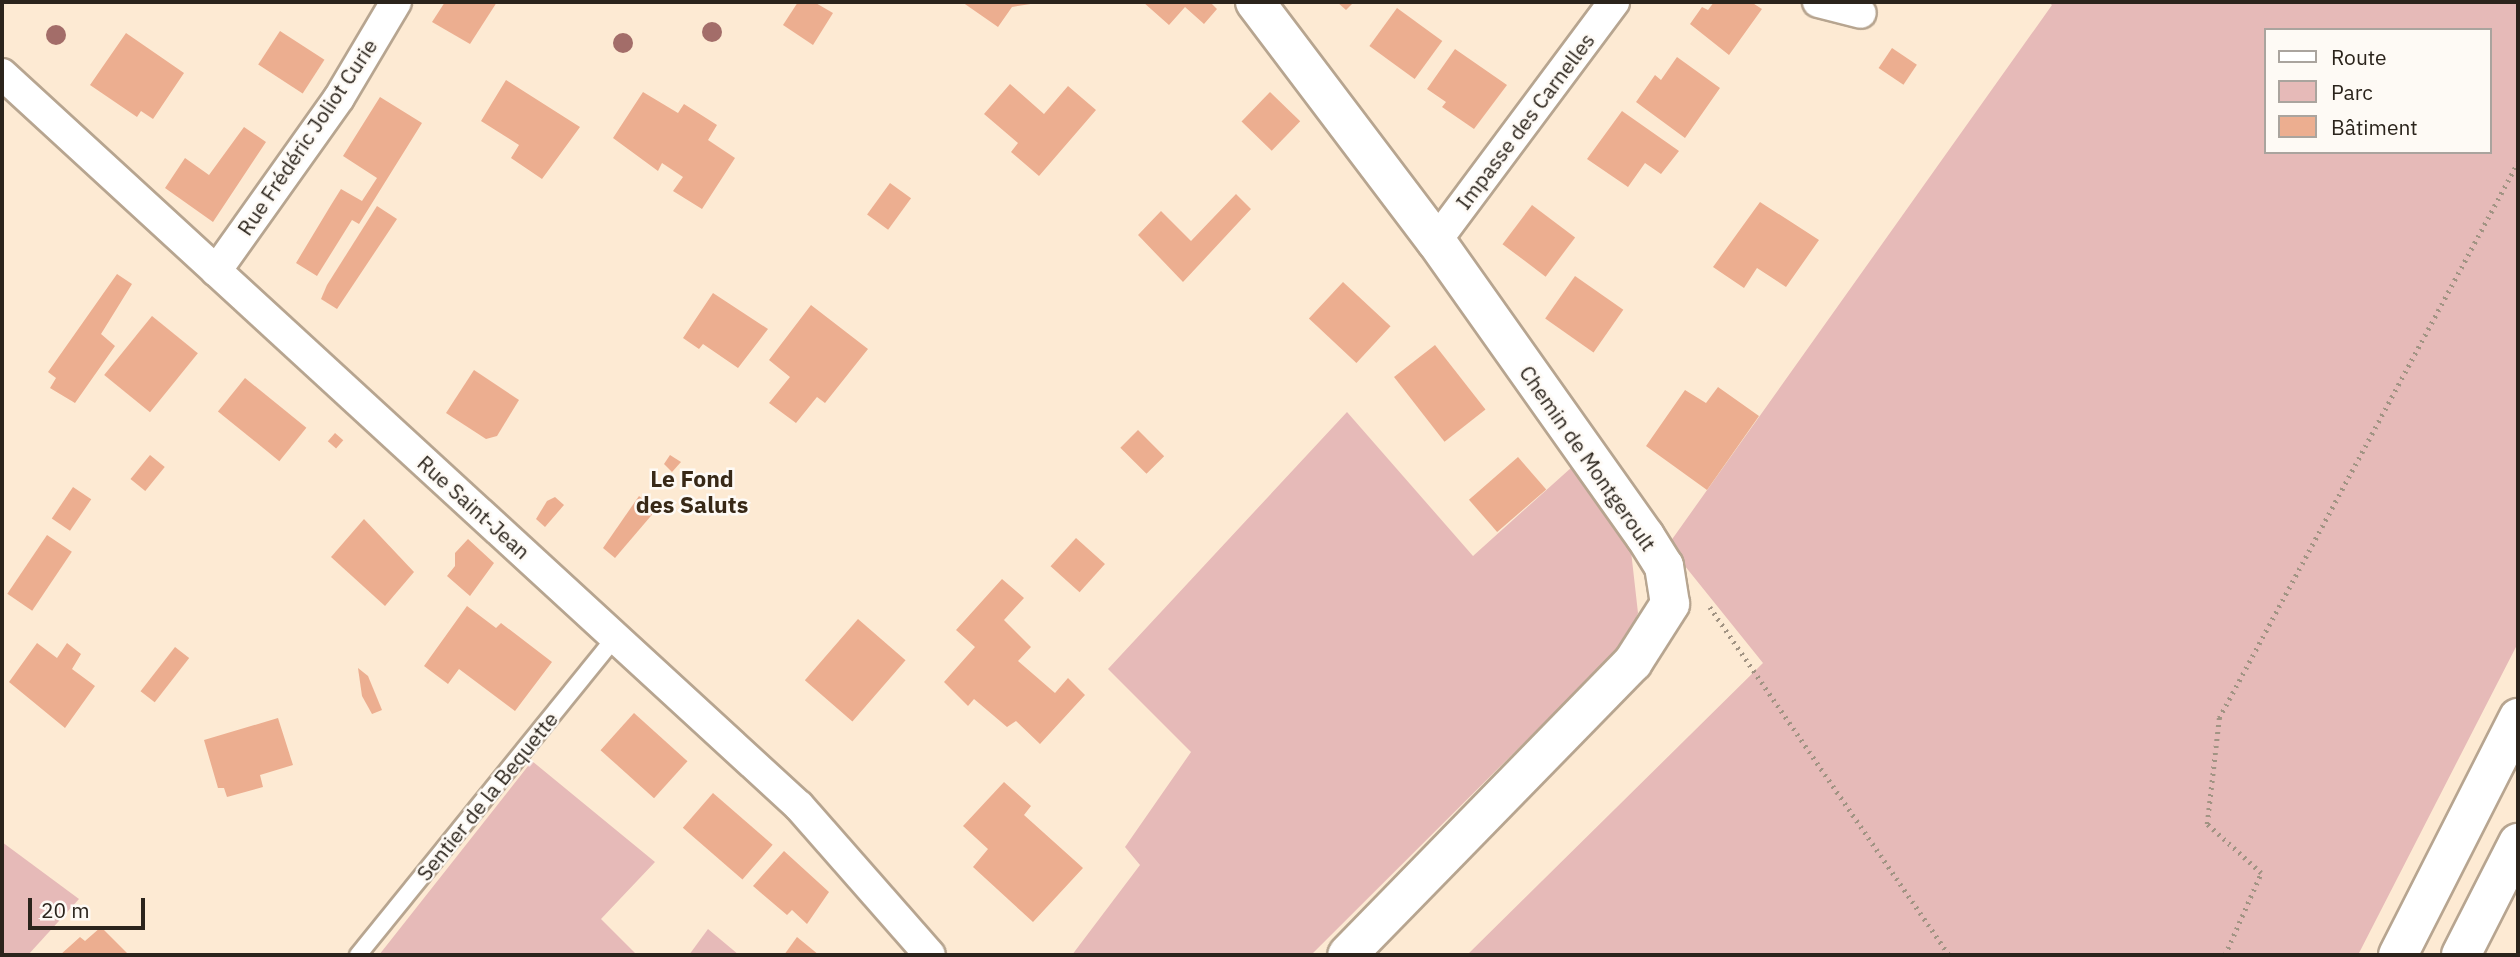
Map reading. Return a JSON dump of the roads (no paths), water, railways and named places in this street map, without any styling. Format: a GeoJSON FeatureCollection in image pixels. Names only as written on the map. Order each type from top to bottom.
{"type":"FeatureCollection","features":[{"type":"Feature","properties":{"kind":"street","name":"Rue Frédéric Joliot Curie"},"geometry":{"type":"LineString","coordinates":[[216,271],[339,98],[396,2]]}},
{"type":"Feature","properties":{"kind":"street","name":"Chemin de Montgeroult"},"geometry":{"type":"LineString","coordinates":[[1255,2],[1436,241],[1645,536],[1664,566],[1670,604],[1624,672],[1347,955]]}},
{"type":"Feature","properties":{"kind":"street","name":"Impasse des Carnelles"},"geometry":{"type":"LineString","coordinates":[[1436,241],[1614,2]]}},
{"type":"Feature","properties":{"kind":"street"},"geometry":{"type":"LineString","coordinates":[[1818,2],[1861,13]]}},
{"type":"Feature","properties":{"kind":"street","name":"Rue Saint-Jean"},"geometry":{"type":"LineString","coordinates":[[2,74],[799,806],[930,955]]}},
{"type":"Feature","properties":{"kind":"street"},"geometry":{"type":"LineString","coordinates":[[2398,955],[2518,718]]}},
{"type":"Feature","properties":{"kind":"street"},"geometry":{"type":"LineString","coordinates":[[2461,955],[2518,843]]}},
{"type":"Feature","properties":{"kind":"lane","name":"Sentier de la Bequette"},"geometry":{"type":"LineString","coordinates":[[358,955],[615,636]]}},
{"type":"Feature","properties":{"kind":"district","name":"Le Fond des Saluts"},"geometry":{"type":"Point","coordinates":[692,491]}}]}
